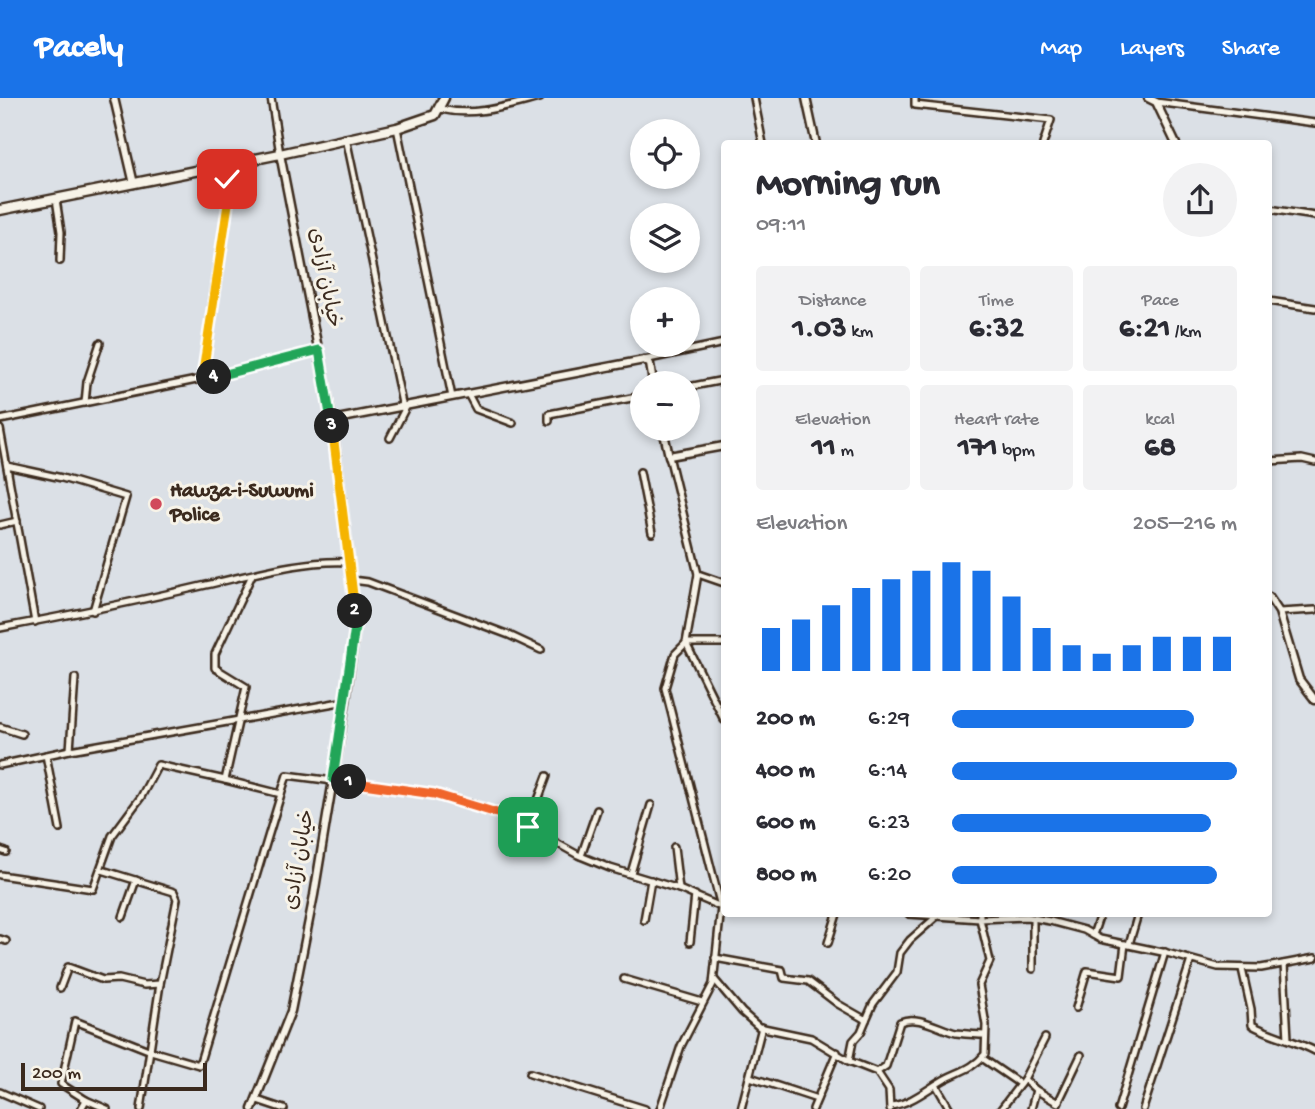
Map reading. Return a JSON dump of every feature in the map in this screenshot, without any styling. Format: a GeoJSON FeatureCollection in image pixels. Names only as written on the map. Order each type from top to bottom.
{"type":"FeatureCollection","features":[{"type":"Feature","properties":{"kind":"highway"},"geometry":{"type":"LineString","coordinates":[[0,210],[280,154],[421,122],[435,115],[444,98]]}},
{"type":"Feature","properties":{"kind":"street"},"geometry":{"type":"LineString","coordinates":[[114,98],[134,184]]}},
{"type":"Feature","properties":{"kind":"street"},"geometry":{"type":"LineString","coordinates":[[271,98],[280,154]]}},
{"type":"Feature","properties":{"kind":"street"},"geometry":{"type":"LineString","coordinates":[[440,108],[456,113],[490,110],[540,98]]}},
{"type":"Feature","properties":{"kind":"street"},"geometry":{"type":"LineString","coordinates":[[754,98],[762,140]]}},
{"type":"Feature","properties":{"kind":"street"},"geometry":{"type":"LineString","coordinates":[[806,98],[816,140]]}},
{"type":"Feature","properties":{"kind":"street"},"geometry":{"type":"LineString","coordinates":[[915,98],[915,105],[1051,120],[1045,140]]}},
{"type":"Feature","properties":{"kind":"street"},"geometry":{"type":"LineString","coordinates":[[1148,98],[1156,102],[1315,123]]}},
{"type":"Feature","properties":{"kind":"street"},"geometry":{"type":"LineString","coordinates":[[1156,102],[1174,140]]}},
{"type":"Feature","properties":{"kind":"street"},"geometry":{"type":"LineString","coordinates":[[397,128],[452,397]]}},
{"type":"Feature","properties":{"kind":"street"},"geometry":{"type":"LineString","coordinates":[[346,138],[405,407],[390,438]]}},
{"type":"Feature","properties":{"kind":"street","name":"خیابان آزادی"},"geometry":{"type":"LineString","coordinates":[[252,1109],[290,1012],[312,907],[346,701],[356,620],[332,421],[280,154]]}},
{"type":"Feature","properties":{"kind":"street"},"geometry":{"type":"LineString","coordinates":[[202,379],[228,204],[225,165]]}},
{"type":"Feature","properties":{"kind":"street"},"geometry":{"type":"LineString","coordinates":[[56,199],[61,232],[60,261]]}},
{"type":"Feature","properties":{"kind":"street"},"geometry":{"type":"LineString","coordinates":[[1272,209],[1315,216]]}},
{"type":"Feature","properties":{"kind":"street"},"geometry":{"type":"LineString","coordinates":[[1272,301],[1315,308]]}},
{"type":"Feature","properties":{"kind":"street"},"geometry":{"type":"LineString","coordinates":[[85,403],[87,382],[100,343]]}},
{"type":"Feature","properties":{"kind":"street"},"geometry":{"type":"LineString","coordinates":[[332,421],[721,344]]}},
{"type":"Feature","properties":{"kind":"street"},"geometry":{"type":"LineString","coordinates":[[0,420],[202,379],[319,350]]}},
{"type":"Feature","properties":{"kind":"street"},"geometry":{"type":"LineString","coordinates":[[644,360],[650,364],[651,371]]}},
{"type":"Feature","properties":{"kind":"street"},"geometry":{"type":"LineString","coordinates":[[700,385],[721,381]]}},
{"type":"Feature","properties":{"kind":"street"},"geometry":{"type":"LineString","coordinates":[[468,394],[476,409],[513,423]]}},
{"type":"Feature","properties":{"kind":"street"},"geometry":{"type":"LineString","coordinates":[[549,421],[549,414],[630,398]]}},
{"type":"Feature","properties":{"kind":"street"},"geometry":{"type":"LineString","coordinates":[[0,429],[35,622]]}},
{"type":"Feature","properties":{"kind":"street"},"geometry":{"type":"LineString","coordinates":[[107,1109],[86,1100],[61,1084],[75,1021],[151,1051],[199,1065],[287,775],[434,794],[500,814],[581,856],[610,868],[679,888],[721,907],[721,894],[665,688],[675,654],[686,643],[698,574],[665,441]]}},
{"type":"Feature","properties":{"kind":"street"},"geometry":{"type":"LineString","coordinates":[[668,456],[721,447]]}},
{"type":"Feature","properties":{"kind":"street"},"geometry":{"type":"LineString","coordinates":[[1272,461],[1302,459],[1315,462]]}},
{"type":"Feature","properties":{"kind":"street"},"geometry":{"type":"LineString","coordinates":[[7,466],[126,496],[93,611]]}},
{"type":"Feature","properties":{"kind":"street"},"geometry":{"type":"LineString","coordinates":[[640,472],[652,533]]}},
{"type":"Feature","properties":{"kind":"street"},"geometry":{"type":"LineString","coordinates":[[0,525],[17,521]]}},
{"type":"Feature","properties":{"kind":"street"},"geometry":{"type":"LineString","coordinates":[[0,628],[93,611],[252,575],[330,561],[349,562]]}},
{"type":"Feature","properties":{"kind":"street"},"geometry":{"type":"LineString","coordinates":[[698,574],[721,582]]}},
{"type":"Feature","properties":{"kind":"street"},"geometry":{"type":"LineString","coordinates":[[225,780],[246,687],[215,668],[214,661],[252,575]]}},
{"type":"Feature","properties":{"kind":"street"},"geometry":{"type":"LineString","coordinates":[[352,580],[368,582],[509,635],[541,650]]}},
{"type":"Feature","properties":{"kind":"street"},"geometry":{"type":"LineString","coordinates":[[1315,610],[1275,611],[1299,679],[1315,700]]}},
{"type":"Feature","properties":{"kind":"street"},"geometry":{"type":"LineString","coordinates":[[686,643],[721,643]]}},
{"type":"Feature","properties":{"kind":"street"},"geometry":{"type":"LineString","coordinates":[[686,643],[721,714]]}},
{"type":"Feature","properties":{"kind":"street"},"geometry":{"type":"LineString","coordinates":[[70,750],[75,678]]}},
{"type":"Feature","properties":{"kind":"street"},"geometry":{"type":"LineString","coordinates":[[0,765],[346,701]]}},
{"type":"Feature","properties":{"kind":"street"},"geometry":{"type":"LineString","coordinates":[[0,727],[22,734]]}},
{"type":"Feature","properties":{"kind":"street"},"geometry":{"type":"LineString","coordinates":[[46,755],[60,829]]}},
{"type":"Feature","properties":{"kind":"street"},"geometry":{"type":"LineString","coordinates":[[0,875],[93,889],[112,836],[141,797],[158,765],[281,794]]}},
{"type":"Feature","properties":{"kind":"street"},"geometry":{"type":"LineString","coordinates":[[528,827],[547,776]]}},
{"type":"Feature","properties":{"kind":"street"},"geometry":{"type":"LineString","coordinates":[[631,873],[651,805]]}},
{"type":"Feature","properties":{"kind":"street"},"geometry":{"type":"LineString","coordinates":[[581,856],[597,810]]}},
{"type":"Feature","properties":{"kind":"street"},"geometry":{"type":"LineString","coordinates":[[674,847],[679,888]]}},
{"type":"Feature","properties":{"kind":"street"},"geometry":{"type":"LineString","coordinates":[[102,870],[174,892],[177,899],[160,984],[141,1109]]}},
{"type":"Feature","properties":{"kind":"street"},"geometry":{"type":"LineString","coordinates":[[123,917],[136,880]]}},
{"type":"Feature","properties":{"kind":"street"},"geometry":{"type":"LineString","coordinates":[[643,920],[651,880]]}},
{"type":"Feature","properties":{"kind":"street"},"geometry":{"type":"LineString","coordinates":[[690,942],[695,895]]}},
{"type":"Feature","properties":{"kind":"street"},"geometry":{"type":"LineString","coordinates":[[660,1109],[675,1061],[714,979],[722,917]]}},
{"type":"Feature","properties":{"kind":"street"},"geometry":{"type":"LineString","coordinates":[[828,943],[836,917]]}},
{"type":"Feature","properties":{"kind":"street"},"geometry":{"type":"LineString","coordinates":[[849,1061],[853,1041],[862,1031],[873,1003],[897,972],[900,953],[932,917]]}},
{"type":"Feature","properties":{"kind":"street"},"geometry":{"type":"LineString","coordinates":[[714,979],[743,1012],[762,1027],[811,1038],[849,1061],[877,1072],[889,1090],[890,1107],[905,1104],[968,1069],[985,1054],[979,985],[990,961],[980,917]]}},
{"type":"Feature","properties":{"kind":"street"},"geometry":{"type":"LineString","coordinates":[[1029,917],[1033,969]]}},
{"type":"Feature","properties":{"kind":"street"},"geometry":{"type":"LineString","coordinates":[[1033,917],[1084,930],[1100,939],[1165,952],[1218,967],[1242,969],[1315,958]]}},
{"type":"Feature","properties":{"kind":"street"},"geometry":{"type":"LineString","coordinates":[[1093,935],[1099,917]]}},
{"type":"Feature","properties":{"kind":"street"},"geometry":{"type":"LineString","coordinates":[[1076,1008],[1087,971],[1121,976],[1127,944],[1137,917]]}},
{"type":"Feature","properties":{"kind":"street"},"geometry":{"type":"LineString","coordinates":[[1118,1109],[1165,952]]}},
{"type":"Feature","properties":{"kind":"street"},"geometry":{"type":"LineString","coordinates":[[715,958],[782,970],[784,978],[808,981],[838,1004],[866,1020]]}},
{"type":"Feature","properties":{"kind":"street"},"geometry":{"type":"LineString","coordinates":[[1143,1109],[1191,960]]}},
{"type":"Feature","properties":{"kind":"street"},"geometry":{"type":"LineString","coordinates":[[1284,964],[1289,1039]]}},
{"type":"Feature","properties":{"kind":"street"},"geometry":{"type":"LineString","coordinates":[[60,988],[68,967],[103,980],[119,979],[144,985],[160,984]]}},
{"type":"Feature","properties":{"kind":"street"},"geometry":{"type":"LineString","coordinates":[[1242,969],[1249,996],[1252,1025],[1270,1035],[1289,1039],[1315,1051]]}},
{"type":"Feature","properties":{"kind":"street"},"geometry":{"type":"LineString","coordinates":[[624,979],[702,1002]]}},
{"type":"Feature","properties":{"kind":"street"},"geometry":{"type":"LineString","coordinates":[[877,1072],[886,1066],[900,1022],[905,1020],[938,1025],[953,1032],[985,1035]]}},
{"type":"Feature","properties":{"kind":"street"},"geometry":{"type":"LineString","coordinates":[[741,1109],[762,1027]]}},
{"type":"Feature","properties":{"kind":"street"},"geometry":{"type":"LineString","coordinates":[[1000,1109],[1022,1081],[1045,1038]]}},
{"type":"Feature","properties":{"kind":"street"},"geometry":{"type":"LineString","coordinates":[[813,1109],[837,1052]]}},
{"type":"Feature","properties":{"kind":"street"},"geometry":{"type":"LineString","coordinates":[[982,1058],[1059,1106],[1081,1055]]}},
{"type":"Feature","properties":{"kind":"street"},"geometry":{"type":"LineString","coordinates":[[530,1073],[645,1109]]}},
{"type":"Feature","properties":{"kind":"street"},"geometry":{"type":"LineString","coordinates":[[750,1077],[817,1099]]}},
{"type":"Feature","properties":{"kind":"street"},"geometry":{"type":"LineString","coordinates":[[936,1085],[950,1109]]}},
{"type":"Feature","properties":{"kind":"street"},"geometry":{"type":"LineString","coordinates":[[1031,1109],[1036,1090]]}},
{"type":"Feature","properties":{"kind":"street"},"geometry":{"type":"LineString","coordinates":[[0,1093],[39,1109]]}},
{"type":"Feature","properties":{"kind":"street"},"geometry":{"type":"LineString","coordinates":[[82,1109],[86,1100]]}},
{"type":"Feature","properties":{"kind":"street"},"geometry":{"type":"LineString","coordinates":[[257,1100],[284,1109]]}},
{"type":"Feature","properties":{"kind":"place","name":"Hawza-i-Suwumi Police"},"geometry":{"type":"Point","coordinates":[156,504]}},
{"type":"Feature","properties":{"kind":"route"},"geometry":{"type":"LineString","coordinates":[[227,179],[228,204],[202,379],[319,350],[332,421],[356,620],[333,779],[434,794],[500,814],[528,827]]}}]}
